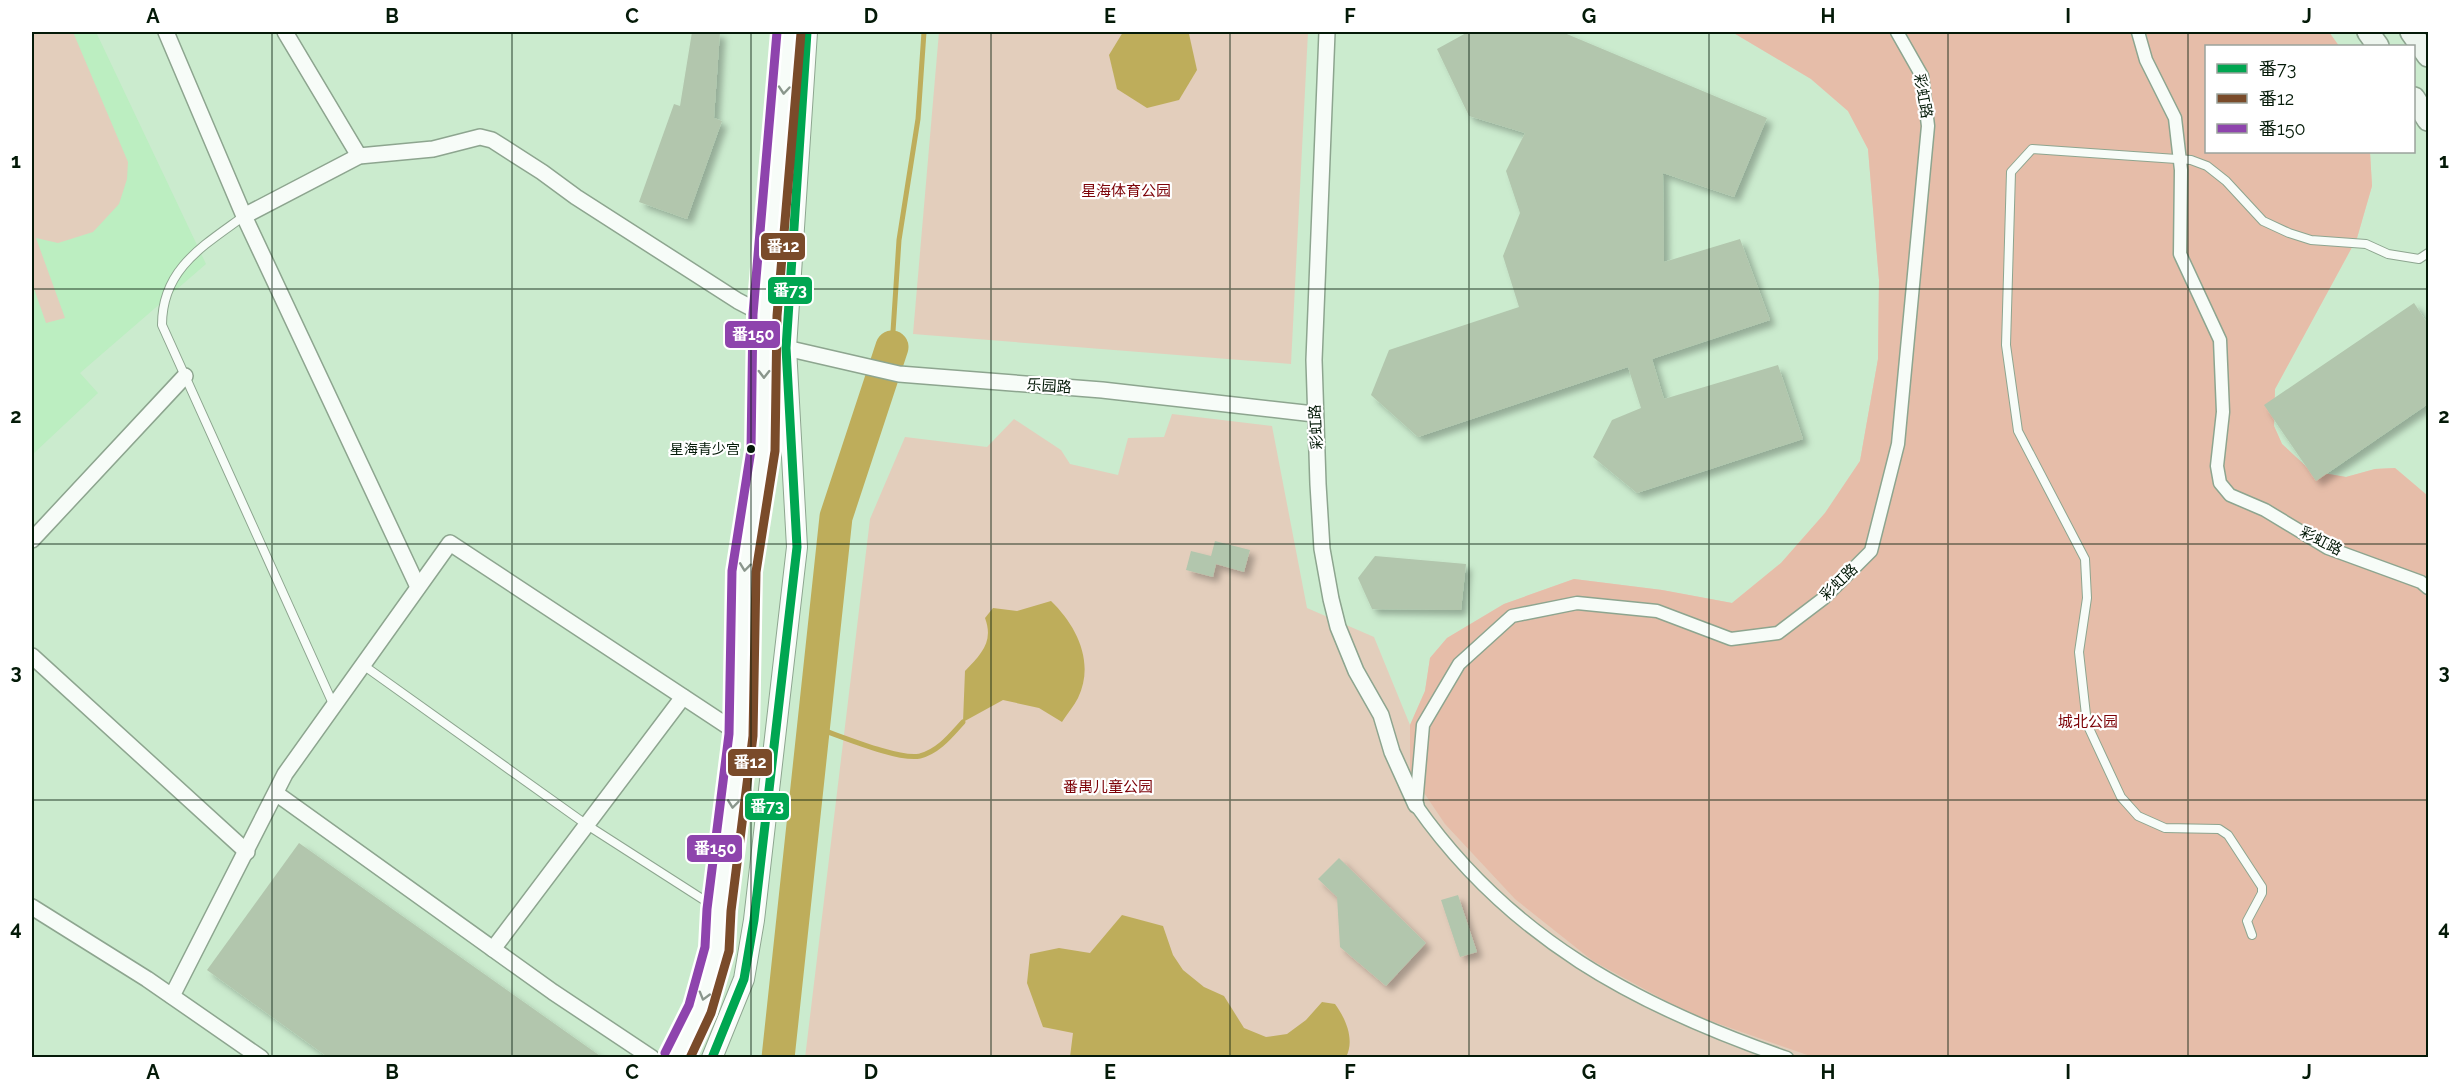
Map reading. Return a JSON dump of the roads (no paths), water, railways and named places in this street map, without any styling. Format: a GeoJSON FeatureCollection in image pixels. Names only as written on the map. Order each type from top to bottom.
{"type":"FeatureCollection","features":[{"type":"Feature","properties":{"kind":"main road"},"geometry":{"type":"LineString","coordinates":[[2368,32],[2377,45]]}},
{"type":"Feature","properties":{"kind":"main road"},"geometry":{"type":"LineString","coordinates":[[2411,32],[2428,56]]}},
{"type":"Feature","properties":{"kind":"main road"},"geometry":{"type":"LineString","coordinates":[[2415,100],[2428,120]]}},
{"type":"Feature","properties":{"kind":"street"},"geometry":{"type":"LineString","coordinates":[[166,32],[244,216],[418,587]]}},
{"type":"Feature","properties":{"kind":"street"},"geometry":{"type":"LineString","coordinates":[[285,32],[359,156]]}},
{"type":"Feature","properties":{"kind":"street"},"geometry":{"type":"LineString","coordinates":[[676,1058],[700,1009],[717,949],[719,910],[741,735],[744,571],[763,451],[765,315],[789,32]]}},
{"type":"Feature","properties":{"kind":"street"},"geometry":{"type":"LineString","coordinates":[[712,1058],[744,979],[754,920],[797,547],[786,348],[807,32]]}},
{"type":"Feature","properties":{"kind":"street","name":"彩虹路"},"geometry":{"type":"LineString","coordinates":[[1327,32],[1314,414],[1323,549],[1338,627],[1356,671],[1381,715],[1392,752],[1416,805],[1435,832],[1466,868],[1519,919],[1560,951],[1635,994],[1706,1027],[1787,1058]]}},
{"type":"Feature","properties":{"kind":"street","name":"彩虹路"},"geometry":{"type":"LineString","coordinates":[[1416,805],[1423,725],[1459,664],[1512,616],[1577,603],[1657,611],[1731,639],[1778,633],[1824,598],[1870,551],[1898,444],[1928,126],[1922,76],[1897,32]]}},
{"type":"Feature","properties":{"kind":"street","name":"彩虹路"},"geometry":{"type":"LineString","coordinates":[[2138,32],[2146,60],[2175,118],[2180,158],[2180,254],[2220,340],[2223,412],[2217,466],[2220,483],[2230,495],[2265,510],[2328,548],[2421,582],[2428,588]]}},
{"type":"Feature","properties":{"kind":"street"},"geometry":{"type":"LineString","coordinates":[[244,216],[359,156],[433,149],[480,137],[492,140],[595,209],[765,315],[787,320]]}},
{"type":"Feature","properties":{"kind":"street","name":"乐园路"},"geometry":{"type":"LineString","coordinates":[[786,348],[899,374],[1102,390],[1314,414]]}},
{"type":"Feature","properties":{"kind":"street"},"geometry":{"type":"LineString","coordinates":[[32,540],[185,376]]}},
{"type":"Feature","properties":{"kind":"street"},"geometry":{"type":"LineString","coordinates":[[172,996],[277,794],[285,774],[450,543],[741,735]]}},
{"type":"Feature","properties":{"kind":"street"},"geometry":{"type":"LineString","coordinates":[[32,656],[247,852]]}},
{"type":"Feature","properties":{"kind":"street"},"geometry":{"type":"LineString","coordinates":[[493,949],[683,697]]}},
{"type":"Feature","properties":{"kind":"street"},"geometry":{"type":"LineString","coordinates":[[277,794],[493,949],[652,1058]]}},
{"type":"Feature","properties":{"kind":"street"},"geometry":{"type":"LineString","coordinates":[[32,907],[172,996],[261,1058]]}},
{"type":"Feature","properties":{"kind":"lane"},"geometry":{"type":"LineString","coordinates":[[2252,936],[2247,921],[2262,893],[2262,887],[2228,835],[2219,829],[2164,828],[2139,816],[2121,797],[2087,724],[2079,652],[2087,598],[2085,559],[2018,431],[2006,345],[2011,172],[2032,149],[2180,158],[2207,166],[2245,199],[2263,221],[2289,233],[2311,240],[2366,244],[2388,254],[2418,259],[2428,253]]}},
{"type":"Feature","properties":{"kind":"lane"},"geometry":{"type":"LineString","coordinates":[[244,216],[192,255],[178,272],[162,303],[162,326],[334,706]]}},
{"type":"Feature","properties":{"kind":"lane"},"geometry":{"type":"LineString","coordinates":[[363,665],[587,825],[719,910]]}},
{"type":"Feature","properties":{"kind":"waterway"},"geometry":{"type":"LineString","coordinates":[[892,347],[899,240],[918,119],[924,32]]}},
{"type":"Feature","properties":{"kind":"waterway"},"geometry":{"type":"LineString","coordinates":[[778,1058],[836,517],[892,347]]}},
{"type":"Feature","properties":{"kind":"waterway"},"geometry":{"type":"LineString","coordinates":[[814,727],[883,751],[898,755],[920,756],[944,742],[963,722]]}},
{"type":"Feature","properties":{"kind":"place","name":"星海青少宫"},"geometry":{"type":"Point","coordinates":[751,449]}},
{"type":"Feature","properties":{"kind":"park label","name":"星海体育公园"},"geometry":{"type":"Point","coordinates":[1126,191]}},
{"type":"Feature","properties":{"kind":"park label","name":"城北公园"},"geometry":{"type":"Point","coordinates":[2088,722]}},
{"type":"Feature","properties":{"kind":"park label","name":"番禺儿童公园"},"geometry":{"type":"Point","coordinates":[1108,787]}}]}
